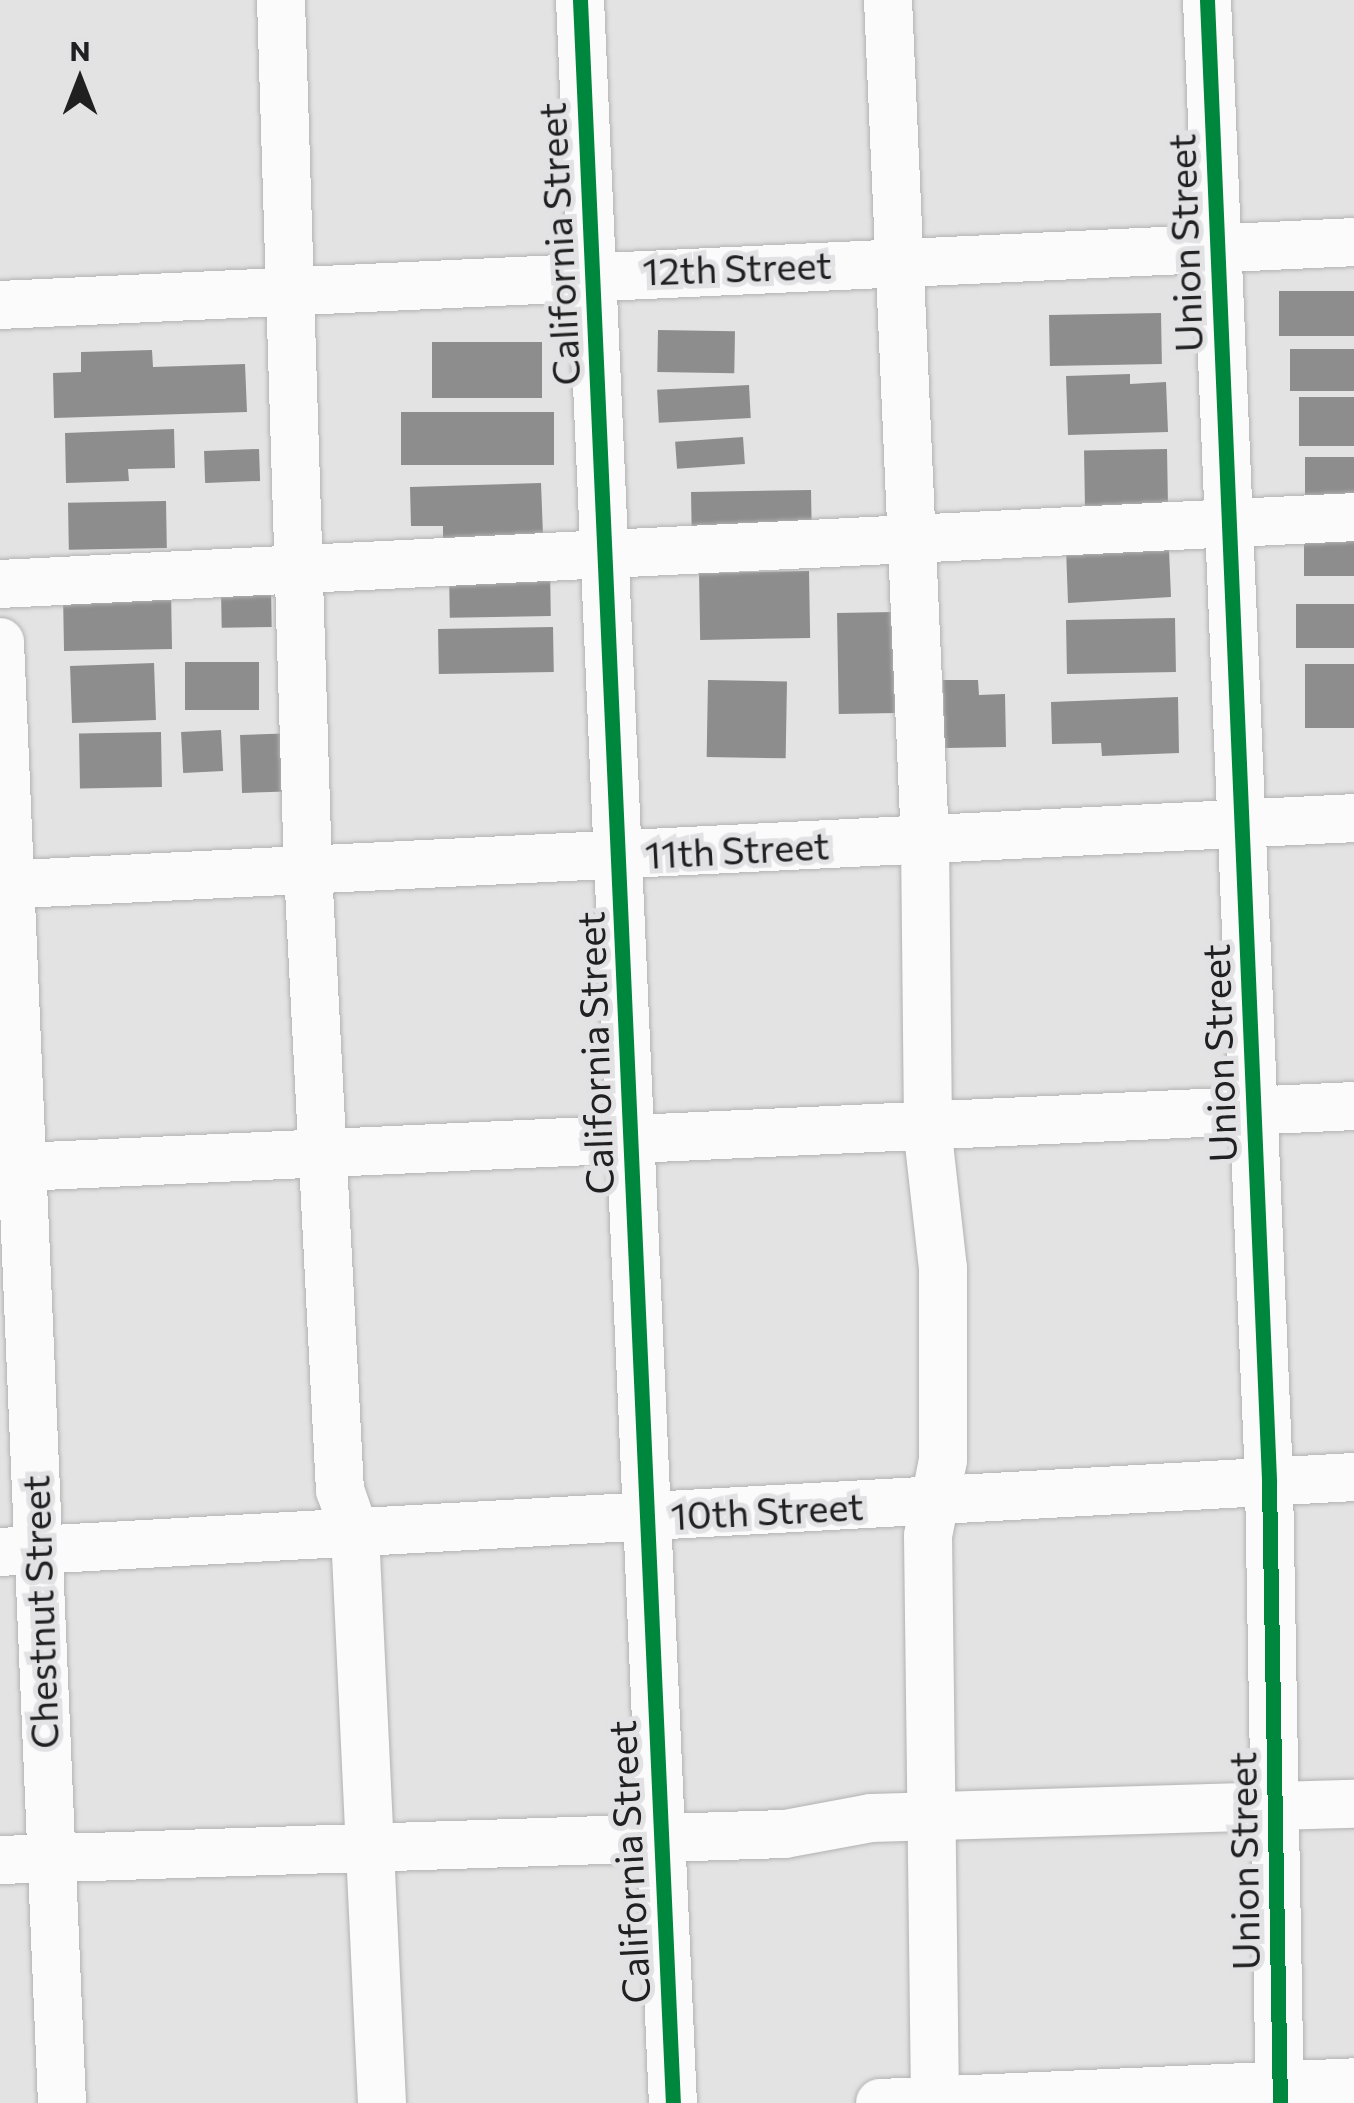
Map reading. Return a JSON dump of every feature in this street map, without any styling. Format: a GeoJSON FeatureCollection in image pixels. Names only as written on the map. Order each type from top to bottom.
{"type":"FeatureCollection","features":[{"type":"Feature","properties":{"kind":"street"},"geometry":{"type":"LineString","coordinates":[[280,0],[308,870],[340,1490],[356,1533],[382,2103]]}},
{"type":"Feature","properties":{"kind":"street","name":"California Street"},"geometry":{"type":"LineString","coordinates":[[580,0],[644,1516],[673,2103]]}},
{"type":"Feature","properties":{"kind":"street"},"geometry":{"type":"LineString","coordinates":[[888,0],[925,840],[927,1121],[943,1268],[938,1500],[928,1536],[928,1820],[935,2102]]}},
{"type":"Feature","properties":{"kind":"street","name":"Union Street"},"geometry":{"type":"LineString","coordinates":[[1207,0],[1269,1482],[1280,2094]]}},
{"type":"Feature","properties":{"kind":"street","name":"12th Street"},"geometry":{"type":"LineString","coordinates":[[0,305],[592,274],[1354,242]]}},
{"type":"Feature","properties":{"kind":"street"},"geometry":{"type":"LineString","coordinates":[[0,584],[605,551],[1354,517]]}},
{"type":"Feature","properties":{"kind":"street","name":"Chestnut Street"},"geometry":{"type":"LineString","coordinates":[[0,642],[18,1551],[50,1858],[62,2103]]}},
{"type":"Feature","properties":{"kind":"street","name":"11th Street"},"geometry":{"type":"LineString","coordinates":[[6,885],[1354,818]]}},
{"type":"Feature","properties":{"kind":"street"},"geometry":{"type":"LineString","coordinates":[[11,1168],[630,1140],[927,1121],[1354,1106]]}},
{"type":"Feature","properties":{"kind":"street","name":"10th Street"},"geometry":{"type":"LineString","coordinates":[[18,1551],[1354,1476]]}},
{"type":"Feature","properties":{"kind":"street"},"geometry":{"type":"LineString","coordinates":[[0,1860],[660,1834],[785,1834],[871,1818],[928,1820],[1354,1804]]}},
{"type":"Feature","properties":{"kind":"street"},"geometry":{"type":"LineString","coordinates":[[880,2103],[1280,2094],[1354,2082]]}},
{"type":"Feature","properties":{"kind":"building"},"geometry":{"type":"Polygon","coordinates":[[[1279,291],[1354,291],[1354,336],[1279,336],[1279,291]]]}},
{"type":"Feature","properties":{"kind":"building"},"geometry":{"type":"Polygon","coordinates":[[[1161,313],[1162,364],[1050,366],[1049,315],[1161,313]]]}},
{"type":"Feature","properties":{"kind":"building"},"geometry":{"type":"Polygon","coordinates":[[[658,330],[735,331],[734,373],[657,372],[658,330]]]}},
{"type":"Feature","properties":{"kind":"building"},"geometry":{"type":"Polygon","coordinates":[[[432,342],[542,342],[542,398],[432,398],[432,342]]]}},
{"type":"Feature","properties":{"kind":"building"},"geometry":{"type":"Polygon","coordinates":[[[1290,349],[1354,349],[1354,391],[1290,391],[1290,349]]]}},
{"type":"Feature","properties":{"kind":"building"},"geometry":{"type":"Polygon","coordinates":[[[152,350],[153,367],[245,364],[247,412],[54,418],[53,373],[81,372],[81,352],[152,350]]]}},
{"type":"Feature","properties":{"kind":"building"},"geometry":{"type":"Polygon","coordinates":[[[1130,374],[1130,384],[1166,382],[1168,432],[1068,435],[1066,376],[1130,374]]]}},
{"type":"Feature","properties":{"kind":"building"},"geometry":{"type":"Polygon","coordinates":[[[749,385],[751,418],[659,423],[657,390],[749,385]]]}},
{"type":"Feature","properties":{"kind":"building"},"geometry":{"type":"Polygon","coordinates":[[[1299,397],[1354,397],[1354,446],[1299,446],[1299,397]]]}},
{"type":"Feature","properties":{"kind":"building"},"geometry":{"type":"Polygon","coordinates":[[[401,412],[554,412],[554,465],[401,465],[401,412]]]}},
{"type":"Feature","properties":{"kind":"building"},"geometry":{"type":"Polygon","coordinates":[[[174,429],[175,468],[128,469],[129,481],[66,483],[65,433],[174,429]]]}},
{"type":"Feature","properties":{"kind":"building"},"geometry":{"type":"Polygon","coordinates":[[[743,437],[745,464],[677,469],[675,442],[743,437]]]}},
{"type":"Feature","properties":{"kind":"building"},"geometry":{"type":"Polygon","coordinates":[[[259,449],[260,481],[205,483],[204,451],[259,449]]]}},
{"type":"Feature","properties":{"kind":"building"},"geometry":{"type":"Polygon","coordinates":[[[1167,449],[1168,510],[1085,511],[1084,450],[1167,449]]]}},
{"type":"Feature","properties":{"kind":"building"},"geometry":{"type":"Polygon","coordinates":[[[1305,457],[1354,457],[1354,501],[1305,501],[1305,457]]]}},
{"type":"Feature","properties":{"kind":"building"},"geometry":{"type":"Polygon","coordinates":[[[541,483],[543,535],[443,538],[443,526],[411,526],[410,487],[541,483]]]}},
{"type":"Feature","properties":{"kind":"building"},"geometry":{"type":"Polygon","coordinates":[[[811,490],[812,534],[692,536],[691,492],[811,490]]]}},
{"type":"Feature","properties":{"kind":"building"},"geometry":{"type":"Polygon","coordinates":[[[166,501],[167,548],[69,550],[68,503],[166,501]]]}},
{"type":"Feature","properties":{"kind":"building"},"geometry":{"type":"Polygon","coordinates":[[[1304,529],[1354,529],[1354,576],[1304,576],[1304,529]]]}},
{"type":"Feature","properties":{"kind":"building"},"geometry":{"type":"Polygon","coordinates":[[[1066,548],[1169,550],[1171,597],[1068,603],[1066,548]]]}},
{"type":"Feature","properties":{"kind":"building"},"geometry":{"type":"Polygon","coordinates":[[[550,570],[551,616],[450,618],[449,572],[550,570]]]}},
{"type":"Feature","properties":{"kind":"building"},"geometry":{"type":"Polygon","coordinates":[[[809,571],[810,638],[700,640],[699,573],[809,571]]]}},
{"type":"Feature","properties":{"kind":"building"},"geometry":{"type":"Polygon","coordinates":[[[271,587],[272,627],[222,628],[221,588],[271,587]]]}},
{"type":"Feature","properties":{"kind":"building"},"geometry":{"type":"Polygon","coordinates":[[[171,591],[172,649],[64,651],[63,593],[171,591]]]}},
{"type":"Feature","properties":{"kind":"building"},"geometry":{"type":"Polygon","coordinates":[[[1296,604],[1354,604],[1354,648],[1296,648],[1296,604]]]}},
{"type":"Feature","properties":{"kind":"building"},"geometry":{"type":"Polygon","coordinates":[[[894,612],[896,713],[839,714],[837,613],[894,612]]]}},
{"type":"Feature","properties":{"kind":"building"},"geometry":{"type":"Polygon","coordinates":[[[1175,618],[1176,672],[1067,674],[1066,620],[1175,618]]]}},
{"type":"Feature","properties":{"kind":"building"},"geometry":{"type":"Polygon","coordinates":[[[553,627],[554,672],[439,674],[438,629],[553,627]]]}},
{"type":"Feature","properties":{"kind":"building"},"geometry":{"type":"Polygon","coordinates":[[[185,662],[259,662],[259,710],[185,710],[185,662]]]}},
{"type":"Feature","properties":{"kind":"building"},"geometry":{"type":"Polygon","coordinates":[[[154,663],[156,720],[72,723],[70,666],[154,663]]]}},
{"type":"Feature","properties":{"kind":"building"},"geometry":{"type":"Polygon","coordinates":[[[1305,664],[1354,664],[1354,728],[1305,728],[1305,664]]]}},
{"type":"Feature","properties":{"kind":"building"},"geometry":{"type":"Polygon","coordinates":[[[708,680],[787,681],[786,758],[707,757],[708,680]]]}},
{"type":"Feature","properties":{"kind":"building"},"geometry":{"type":"Polygon","coordinates":[[[943,680],[978,680],[979,695],[1005,694],[1006,747],[944,748],[943,680]]]}},
{"type":"Feature","properties":{"kind":"building"},"geometry":{"type":"Polygon","coordinates":[[[1178,697],[1179,753],[1102,756],[1101,743],[1052,744],[1051,702],[1178,697]]]}},
{"type":"Feature","properties":{"kind":"building"},"geometry":{"type":"Polygon","coordinates":[[[221,730],[223,771],[183,773],[181,732],[221,730]]]}},
{"type":"Feature","properties":{"kind":"building"},"geometry":{"type":"Polygon","coordinates":[[[161,732],[162,787],[80,788],[79,733],[161,732]]]}},
{"type":"Feature","properties":{"kind":"building"},"geometry":{"type":"Polygon","coordinates":[[[299,733],[301,791],[242,793],[240,735],[299,733]]]}},
{"type":"Feature","properties":{"kind":"cycle path"},"geometry":{"type":"LineString","coordinates":[[580,0],[673,2103]]}},
{"type":"Feature","properties":{"kind":"cycle path"},"geometry":{"type":"LineString","coordinates":[[1207,0],[1269,1482],[1280,2103]]}}]}
